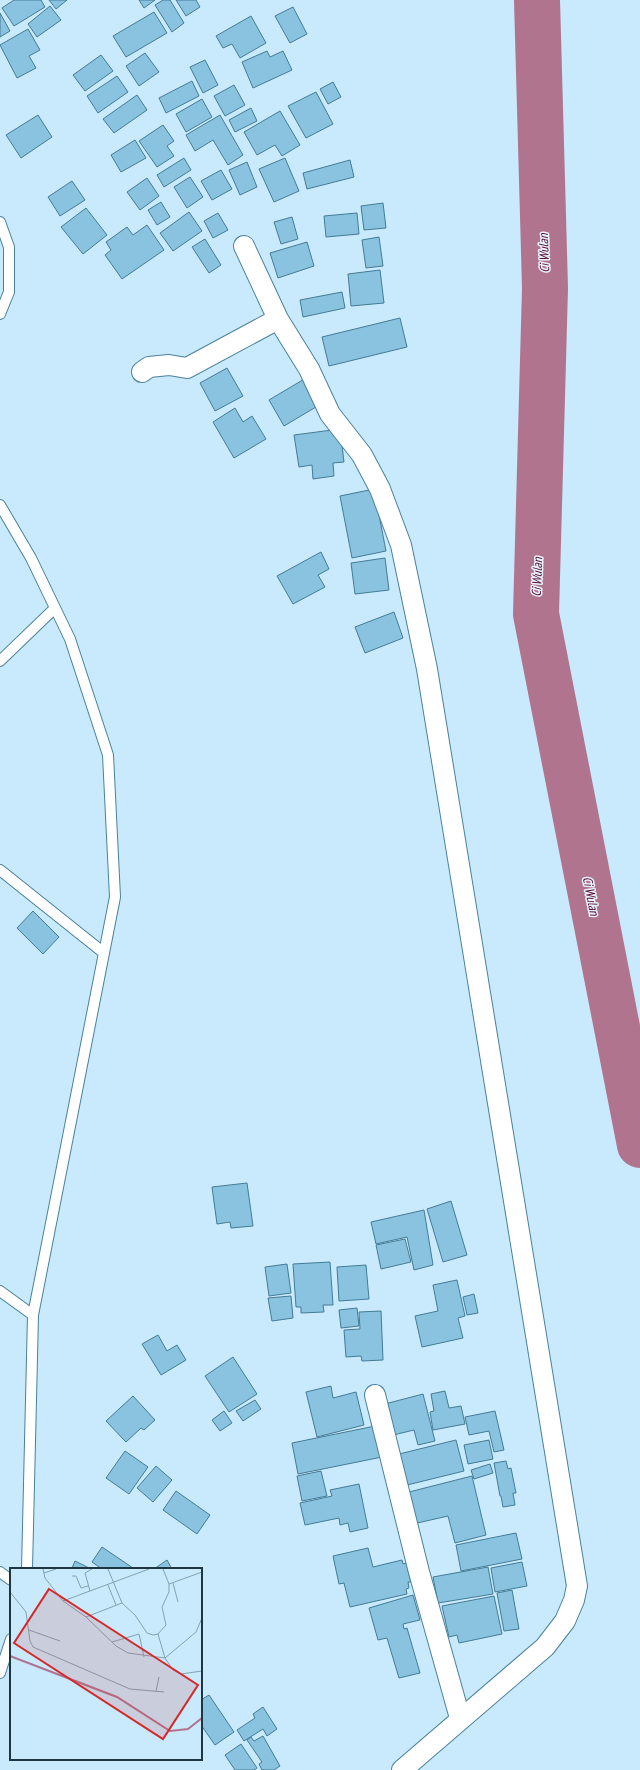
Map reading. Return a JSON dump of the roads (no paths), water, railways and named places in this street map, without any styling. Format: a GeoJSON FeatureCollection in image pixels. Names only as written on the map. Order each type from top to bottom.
{"type":"FeatureCollection","features":[{"type":"Feature","properties":{"kind":"street"},"geometry":{"type":"LineString","coordinates":[[244,246],[278,319],[309,369],[330,414],[362,455],[373,475],[380,489],[401,545],[427,670],[577,1586],[574,1600],[565,1621],[545,1646],[460,1718],[402,1770]]}},
{"type":"Feature","properties":{"kind":"street"},"geometry":{"type":"LineString","coordinates":[[142,372],[149,367],[169,365],[186,368],[278,319]]}},
{"type":"Feature","properties":{"kind":"street"},"geometry":{"type":"LineString","coordinates":[[376,1395],[418,1572],[460,1718]]}},
{"type":"Feature","properties":{"kind":"lane"},"geometry":{"type":"LineString","coordinates":[[0,222],[9,247],[9,292],[0,314]]}},
{"type":"Feature","properties":{"kind":"lane"},"geometry":{"type":"LineString","coordinates":[[0,504],[31,558],[70,639],[108,755],[115,897],[33,1315],[27,1568]]}},
{"type":"Feature","properties":{"kind":"lane"},"geometry":{"type":"LineString","coordinates":[[0,661],[55,608]]}},
{"type":"Feature","properties":{"kind":"lane"},"geometry":{"type":"LineString","coordinates":[[0,870],[104,953]]}},
{"type":"Feature","properties":{"kind":"lane"},"geometry":{"type":"LineString","coordinates":[[0,1291],[33,1315]]}},
{"type":"Feature","properties":{"kind":"lane"},"geometry":{"type":"LineString","coordinates":[[0,1572],[10,1579]]}},
{"type":"Feature","properties":{"kind":"lane"},"geometry":{"type":"LineString","coordinates":[[0,1673],[10,1642]]}},
{"type":"Feature","properties":{"kind":"waterway","name":"Ci Wulan"},"geometry":{"type":"LineString","coordinates":[[537,0],[545,288],[536,614],[640,1145]]}}]}
